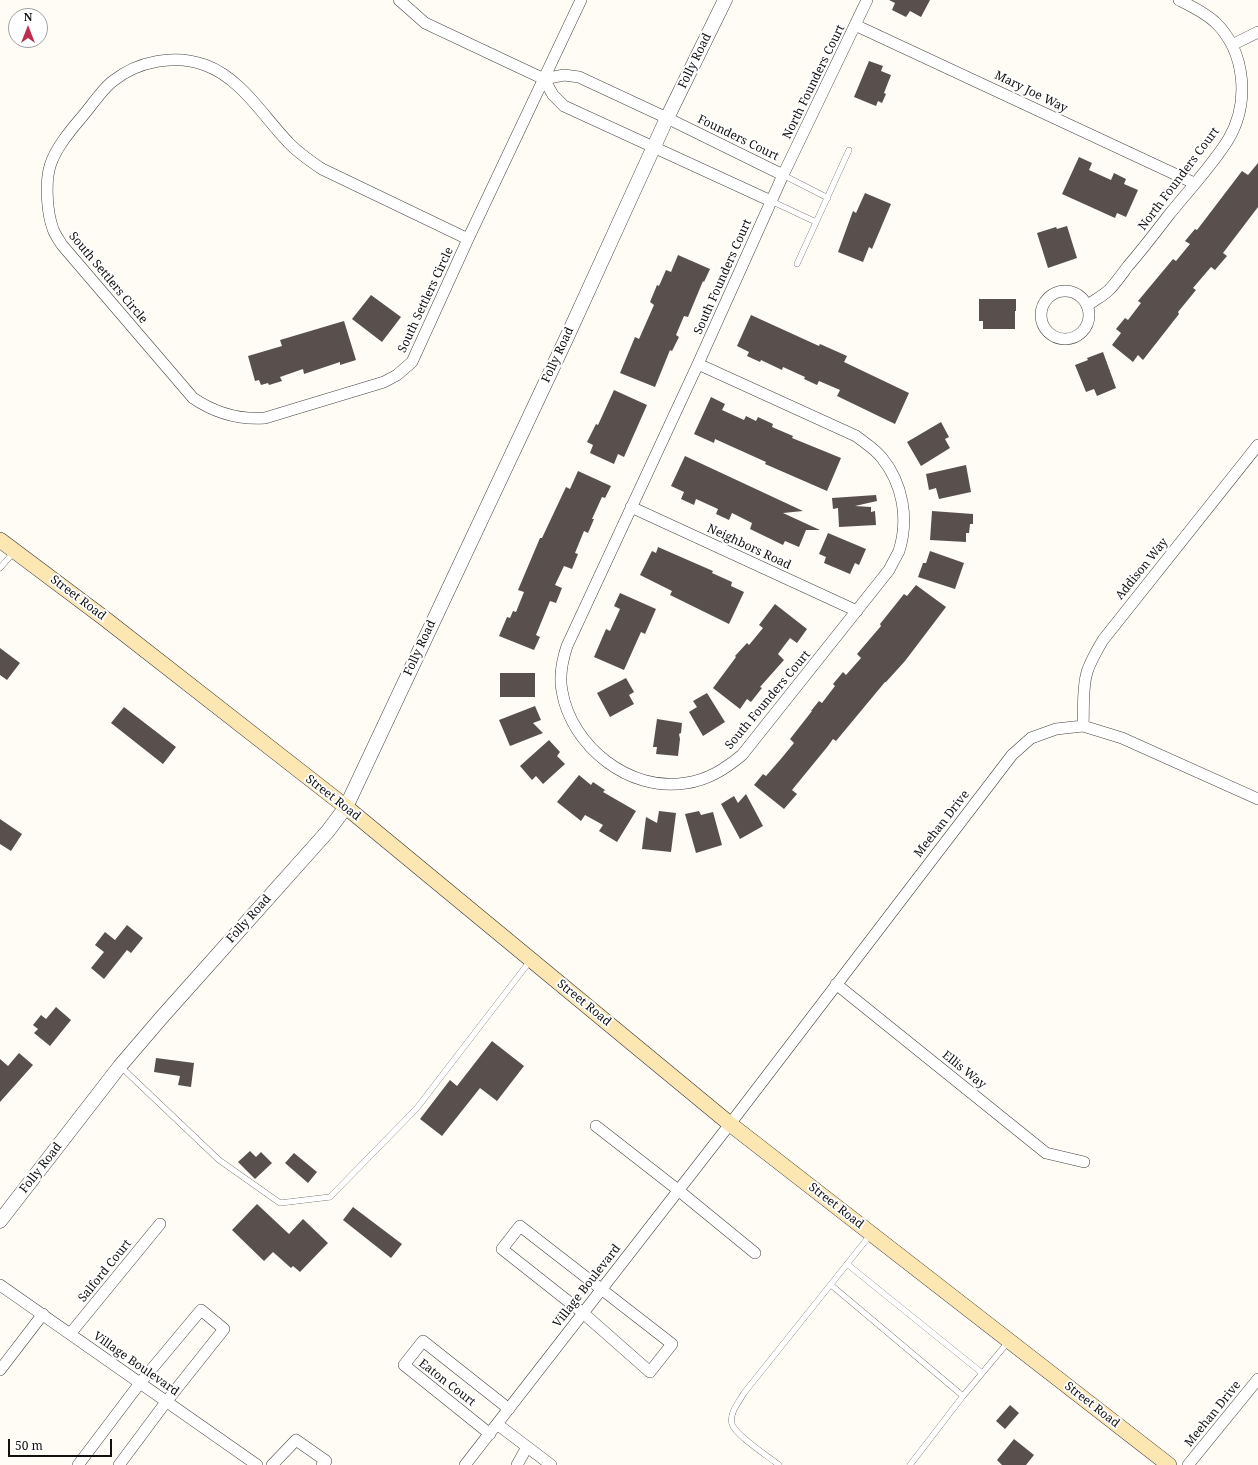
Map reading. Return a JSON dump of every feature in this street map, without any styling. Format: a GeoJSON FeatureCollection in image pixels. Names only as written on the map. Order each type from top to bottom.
{"type":"FeatureCollection","features":[{"type":"Feature","properties":{"kind":"main road","name":"Street Road"},"geometry":{"type":"LineString","coordinates":[[0,540],[104,618],[346,807],[730,1124],[1169,1465]]}},
{"type":"Feature","properties":{"kind":"street"},"geometry":{"type":"LineString","coordinates":[[399,0],[413,14],[425,23],[544,79],[553,94],[564,106],[772,201]]}},
{"type":"Feature","properties":{"kind":"street","name":"South Settlers Circle"},"geometry":{"type":"LineString","coordinates":[[468,239],[317,166],[299,153],[289,143],[232,80],[212,68],[187,60],[156,61],[127,72],[112,81],[71,131],[58,150],[50,166],[47,195],[49,213],[53,229],[62,245],[193,398],[206,407],[236,417],[251,419],[265,418],[384,382],[397,376],[412,362],[468,239],[581,0]]}},
{"type":"Feature","properties":{"kind":"street","name":"Folly Road"},"geometry":{"type":"LineString","coordinates":[[0,1221],[120,1066],[328,831],[346,807],[567,337],[667,118],[725,0]]}},
{"type":"Feature","properties":{"kind":"street","name":"North Founders Court"},"geometry":{"type":"LineString","coordinates":[[784,175],[867,0]]}},
{"type":"Feature","properties":{"kind":"street","name":"North Founders Court"},"geometry":{"type":"LineString","coordinates":[[1087,306],[1110,289],[1194,183],[1228,139],[1239,114],[1242,98],[1241,79],[1238,60],[1228,37],[1214,22],[1198,10],[1179,0]]}},
{"type":"Feature","properties":{"kind":"street","name":"Mary Joe Way"},"geometry":{"type":"LineString","coordinates":[[855,25],[1194,183]]}},
{"type":"Feature","properties":{"kind":"street"},"geometry":{"type":"LineString","coordinates":[[1232,45],[1258,32]]}},
{"type":"Feature","properties":{"kind":"street","name":"Founders Court"},"geometry":{"type":"LineString","coordinates":[[544,79],[564,75],[579,77],[784,175],[772,201]]}},
{"type":"Feature","properties":{"kind":"street","name":"South Founders Court"},"geometry":{"type":"LineString","coordinates":[[698,364],[856,436],[872,448],[882,458],[893,474],[898,486],[903,506],[904,526],[898,552],[889,570],[742,755],[726,768],[707,778],[686,783],[672,784],[651,782],[624,774],[606,762],[586,742],[574,727],[566,709],[562,691],[561,671],[567,646],[772,201]]}},
{"type":"Feature","properties":{"kind":"street"},"geometry":{"type":"LineString","coordinates":[[1065,291],[1074,293],[1082,298],[1087,306],[1089,315],[1087,324],[1081,332],[1073,337],[1064,338],[1055,336],[1048,331],[1042,323],[1041,314],[1043,305],[1048,297],[1056,292],[1065,291]]}},
{"type":"Feature","properties":{"kind":"street","name":"Addison Way"},"geometry":{"type":"LineString","coordinates":[[1083,726],[1084,687],[1087,672],[1102,640],[1258,445]]}},
{"type":"Feature","properties":{"kind":"street","name":"Neighbors Road"},"geometry":{"type":"LineString","coordinates":[[631,507],[857,611]]}},
{"type":"Feature","properties":{"kind":"street","name":"Meehan Drive"},"geometry":{"type":"LineString","coordinates":[[730,1124],[1012,755],[1031,738],[1056,730],[1083,726],[1122,738],[1258,799]]}},
{"type":"Feature","properties":{"kind":"street","name":"Ellis Way"},"geometry":{"type":"LineString","coordinates":[[836,984],[1046,1153],[1084,1162]]}},
{"type":"Feature","properties":{"kind":"street","name":"Village Boulevard"},"geometry":{"type":"LineString","coordinates":[[465,1465],[730,1124]]}},
{"type":"Feature","properties":{"kind":"street"},"geometry":{"type":"LineString","coordinates":[[596,1126],[755,1253]]}},
{"type":"Feature","properties":{"kind":"street","name":"Salford Court"},"geometry":{"type":"LineString","coordinates":[[70,1334],[160,1224]]}},
{"type":"Feature","properties":{"kind":"street"},"geometry":{"type":"LineString","coordinates":[[520,1226],[601,1290],[672,1344],[650,1372],[583,1313],[502,1249],[520,1226]]}},
{"type":"Feature","properties":{"kind":"street","name":"Village Boulevard"},"geometry":{"type":"LineString","coordinates":[[0,1285],[256,1465]]}},
{"type":"Feature","properties":{"kind":"street"},"geometry":{"type":"LineString","coordinates":[[78,1465],[140,1383],[201,1310],[224,1329],[166,1402],[119,1465]]}},
{"type":"Feature","properties":{"kind":"street"},"geometry":{"type":"LineString","coordinates":[[0,1370],[43,1314]]}},
{"type":"Feature","properties":{"kind":"street","name":"Eaton Court"},"geometry":{"type":"LineString","coordinates":[[490,1434],[404,1365],[423,1341],[509,1409]]}},
{"type":"Feature","properties":{"kind":"street","name":"Meehan Drive"},"geometry":{"type":"LineString","coordinates":[[1188,1465],[1258,1379]]}},
{"type":"Feature","properties":{"kind":"street"},"geometry":{"type":"LineString","coordinates":[[497,1424],[551,1465]]}},
{"type":"Feature","properties":{"kind":"street"},"geometry":{"type":"LineString","coordinates":[[272,1465],[296,1440],[326,1461],[322,1465]]}},
{"type":"Feature","properties":{"kind":"street"},"geometry":{"type":"LineString","coordinates":[[517,1465],[527,1447]]}},
{"type":"Feature","properties":{"kind":"lane"},"geometry":{"type":"LineString","coordinates":[[797,264],[849,150]]}},
{"type":"Feature","properties":{"kind":"lane"},"geometry":{"type":"LineString","coordinates":[[784,175],[828,198]]}},
{"type":"Feature","properties":{"kind":"lane"},"geometry":{"type":"LineString","coordinates":[[772,201],[816,222]]}},
{"type":"Feature","properties":{"kind":"lane"},"geometry":{"type":"LineString","coordinates":[[0,568],[14,550]]}},
{"type":"Feature","properties":{"kind":"lane"},"geometry":{"type":"LineString","coordinates":[[120,1066],[219,1160],[280,1203],[330,1197],[417,1108],[531,960]]}},
{"type":"Feature","properties":{"kind":"lane"},"geometry":{"type":"LineString","coordinates":[[779,1465],[739,1434],[732,1424],[734,1410],[744,1393],[871,1234]]}},
{"type":"Feature","properties":{"kind":"lane"},"geometry":{"type":"LineString","coordinates":[[847,1264],[982,1373]]}},
{"type":"Feature","properties":{"kind":"lane"},"geometry":{"type":"LineString","coordinates":[[831,1286],[963,1396]]}},
{"type":"Feature","properties":{"kind":"lane"},"geometry":{"type":"LineString","coordinates":[[910,1465],[963,1396],[1009,1341]]}},
{"type":"Feature","properties":{"kind":"building"},"geometry":{"type":"Polygon","coordinates":[[[889,0],[930,0],[921,17],[910,11],[906,17],[892,10],[895,3],[889,0]]]}},
{"type":"Feature","properties":{"kind":"building"},"geometry":{"type":"Polygon","coordinates":[[[869,61],[883,66],[881,71],[891,75],[882,103],[878,101],[876,106],[854,97],[869,61]]]}},
{"type":"Feature","properties":{"kind":"building"},"geometry":{"type":"Polygon","coordinates":[[[1079,157],[1092,163],[1089,170],[1111,180],[1114,173],[1126,179],[1124,184],[1138,190],[1126,217],[1117,213],[1115,218],[1062,194],[1079,157]]]}},
{"type":"Feature","properties":{"kind":"building"},"geometry":{"type":"Polygon","coordinates":[[[1258,163],[1258,207],[1223,253],[1227,256],[1215,270],[1211,267],[1193,288],[1196,290],[1143,360],[1138,355],[1133,362],[1112,345],[1121,333],[1116,329],[1125,318],[1128,320],[1141,303],[1138,301],[1173,259],[1176,261],[1190,244],[1185,241],[1195,229],[1197,230],[1242,171],[1248,175],[1258,163]]]}},
{"type":"Feature","properties":{"kind":"building"},"geometry":{"type":"Polygon","coordinates":[[[865,193],[891,204],[872,249],[869,247],[863,262],[838,252],[853,211],[856,213],[865,193]]]}},
{"type":"Feature","properties":{"kind":"building"},"geometry":{"type":"Polygon","coordinates":[[[1067,226],[1077,258],[1048,268],[1037,233],[1056,227],[1057,229],[1067,226]]]}},
{"type":"Feature","properties":{"kind":"building"},"geometry":{"type":"Polygon","coordinates":[[[678,255],[710,269],[704,282],[703,281],[688,317],[684,316],[676,335],[679,337],[672,351],[670,350],[655,387],[620,373],[635,337],[639,339],[654,305],[650,302],[657,285],[659,286],[666,270],[671,272],[678,255]]]}},
{"type":"Feature","properties":{"kind":"building"},"geometry":{"type":"Polygon","coordinates":[[[371,295],[401,317],[382,342],[352,319],[371,295]]]}},
{"type":"Feature","properties":{"kind":"building"},"geometry":{"type":"Polygon","coordinates":[[[979,299],[1016,299],[1015,329],[983,329],[983,321],[979,321],[979,299]]]}},
{"type":"Feature","properties":{"kind":"building"},"geometry":{"type":"Polygon","coordinates":[[[751,315],[819,346],[820,344],[847,356],[844,362],[909,393],[895,424],[837,396],[840,390],[819,381],[817,385],[804,379],[805,377],[783,367],[782,370],[761,360],[760,362],[747,356],[749,352],[737,346],[751,315]]]}},
{"type":"Feature","properties":{"kind":"building"},"geometry":{"type":"Polygon","coordinates":[[[344,321],[356,360],[340,365],[340,362],[304,374],[303,369],[280,377],[282,381],[269,385],[268,383],[261,385],[259,380],[255,381],[248,356],[282,346],[280,340],[344,321]]]}},
{"type":"Feature","properties":{"kind":"building"},"geometry":{"type":"Polygon","coordinates":[[[1103,352],[1116,388],[1097,396],[1094,389],[1086,392],[1075,365],[1088,360],[1087,358],[1103,352]]]}},
{"type":"Feature","properties":{"kind":"building"},"geometry":{"type":"Polygon","coordinates":[[[614,390],[647,405],[624,457],[618,454],[614,464],[590,453],[593,445],[587,442],[596,424],[598,425],[614,390]]]}},
{"type":"Feature","properties":{"kind":"building"},"geometry":{"type":"Polygon","coordinates":[[[711,397],[725,404],[722,410],[744,420],[746,416],[756,421],[758,417],[773,424],[772,427],[793,436],[792,438],[841,458],[827,491],[765,464],[766,462],[715,439],[714,443],[694,434],[711,397]]]}},
{"type":"Feature","properties":{"kind":"building"},"geometry":{"type":"Polygon","coordinates":[[[941,422],[949,437],[945,439],[950,448],[921,466],[907,442],[941,422]]]}},
{"type":"Feature","properties":{"kind":"building"},"geometry":{"type":"Polygon","coordinates":[[[685,456],[803,511],[783,513],[820,530],[806,530],[799,547],[785,541],[783,545],[750,529],[752,523],[732,513],[729,520],[716,514],[718,509],[696,499],[694,505],[681,499],[684,492],[671,486],[685,456]]]}},
{"type":"Feature","properties":{"kind":"building"},"geometry":{"type":"Polygon","coordinates":[[[966,465],[971,492],[939,499],[936,488],[929,490],[926,474],[966,465]]]}},
{"type":"Feature","properties":{"kind":"building"},"geometry":{"type":"Polygon","coordinates":[[[578,471],[611,486],[605,498],[602,497],[592,519],[594,519],[588,533],[584,531],[575,553],[578,554],[572,569],[564,566],[555,585],[562,588],[556,603],[550,601],[536,635],[540,637],[534,650],[499,636],[507,617],[510,618],[513,611],[516,612],[524,592],[518,590],[540,538],[542,538],[566,487],[570,489],[578,471]]]}},
{"type":"Feature","properties":{"kind":"building"},"geometry":{"type":"Polygon","coordinates":[[[876,495],[877,501],[855,506],[871,507],[871,512],[875,511],[876,525],[839,527],[838,508],[833,509],[832,498],[876,495]]]}},
{"type":"Feature","properties":{"kind":"building"},"geometry":{"type":"Polygon","coordinates":[[[932,511],[973,514],[973,524],[970,524],[969,533],[966,533],[966,542],[930,540],[932,511]]]}},
{"type":"Feature","properties":{"kind":"building"},"geometry":{"type":"Polygon","coordinates":[[[828,533],[866,549],[859,565],[855,563],[850,574],[824,563],[826,557],[819,554],[828,533]]]}},
{"type":"Feature","properties":{"kind":"building"},"geometry":{"type":"Polygon","coordinates":[[[658,547],[713,571],[712,573],[732,582],[731,586],[744,592],[729,624],[670,595],[672,591],[640,575],[652,551],[656,553],[658,547]]]}},
{"type":"Feature","properties":{"kind":"building"},"geometry":{"type":"Polygon","coordinates":[[[930,551],[964,563],[955,589],[918,577],[923,563],[926,563],[930,551]]]}},
{"type":"Feature","properties":{"kind":"building"},"geometry":{"type":"Polygon","coordinates":[[[916,585],[946,607],[905,661],[885,682],[836,741],[833,739],[792,790],[797,794],[784,809],[754,785],[763,774],[766,776],[794,743],[790,739],[811,711],[819,701],[822,703],[835,686],[833,684],[843,672],[846,675],[861,658],[857,654],[881,626],[880,624],[904,594],[907,596],[916,585]]]}},
{"type":"Feature","properties":{"kind":"building"},"geometry":{"type":"Polygon","coordinates":[[[620,593],[656,609],[645,634],[641,632],[624,670],[594,657],[606,629],[610,631],[620,609],[614,606],[620,593]]]}},
{"type":"Feature","properties":{"kind":"building"},"geometry":{"type":"Polygon","coordinates":[[[775,604],[807,629],[797,643],[790,638],[778,654],[784,660],[760,687],[762,688],[751,702],[747,699],[740,709],[713,688],[736,657],[735,656],[747,643],[749,645],[763,628],[759,625],[775,604]]]}},
{"type":"Feature","properties":{"kind":"building"},"geometry":{"type":"Polygon","coordinates":[[[0,648],[20,663],[7,680],[0,675],[0,648]]]}},
{"type":"Feature","properties":{"kind":"building"},"geometry":{"type":"Polygon","coordinates":[[[500,673],[535,673],[535,697],[500,697],[500,673]]]}},
{"type":"Feature","properties":{"kind":"building"},"geometry":{"type":"Polygon","coordinates":[[[626,678],[634,692],[629,695],[634,704],[610,717],[597,693],[626,678]]]}},
{"type":"Feature","properties":{"kind":"building"},"geometry":{"type":"Polygon","coordinates":[[[707,693],[725,722],[703,736],[689,712],[697,707],[693,701],[707,693]]]}},
{"type":"Feature","properties":{"kind":"building"},"geometry":{"type":"Polygon","coordinates":[[[535,706],[541,720],[533,723],[543,733],[510,746],[499,720],[535,706]]]}},
{"type":"Feature","properties":{"kind":"building"},"geometry":{"type":"Polygon","coordinates":[[[124,707],[176,747],[163,764],[111,723],[124,707]]]}},
{"type":"Feature","properties":{"kind":"building"},"geometry":{"type":"Polygon","coordinates":[[[657,719],[682,723],[681,733],[679,734],[680,739],[678,756],[656,754],[657,747],[653,747],[657,719]]]}},
{"type":"Feature","properties":{"kind":"building"},"geometry":{"type":"Polygon","coordinates":[[[549,740],[560,752],[557,756],[565,764],[543,784],[536,776],[532,780],[520,766],[549,740]]]}},
{"type":"Feature","properties":{"kind":"building"},"geometry":{"type":"Polygon","coordinates":[[[579,775],[591,785],[593,782],[605,790],[603,792],[636,811],[617,842],[599,831],[603,825],[585,815],[581,821],[557,802],[579,775]]]}},
{"type":"Feature","properties":{"kind":"building"},"geometry":{"type":"Polygon","coordinates":[[[746,794],[763,826],[740,839],[721,804],[734,796],[738,803],[746,794]]]}},
{"type":"Feature","properties":{"kind":"building"},"geometry":{"type":"Polygon","coordinates":[[[659,811],[676,813],[671,852],[642,849],[646,817],[657,823],[659,811]]]}},
{"type":"Feature","properties":{"kind":"building"},"geometry":{"type":"Polygon","coordinates":[[[699,811],[701,815],[713,812],[722,845],[696,853],[685,814],[699,811]]]}},
{"type":"Feature","properties":{"kind":"building"},"geometry":{"type":"Polygon","coordinates":[[[0,819],[22,834],[11,851],[0,844],[0,819]]]}},
{"type":"Feature","properties":{"kind":"building"},"geometry":{"type":"Polygon","coordinates":[[[127,925],[143,938],[131,953],[127,950],[104,979],[91,968],[104,952],[95,945],[105,932],[115,940],[127,925]]]}},
{"type":"Feature","properties":{"kind":"building"},"geometry":{"type":"Polygon","coordinates":[[[56,1007],[71,1020],[50,1046],[34,1033],[38,1029],[33,1025],[41,1015],[46,1019],[56,1007]]]}},
{"type":"Feature","properties":{"kind":"building"},"geometry":{"type":"Polygon","coordinates":[[[492,1041],[524,1066],[497,1101],[480,1088],[442,1136],[420,1119],[450,1080],[457,1086],[492,1041]]]}},
{"type":"Feature","properties":{"kind":"building"},"geometry":{"type":"Polygon","coordinates":[[[19,1053],[33,1065],[0,1102],[0,1059],[8,1066],[19,1053]]]}},
{"type":"Feature","properties":{"kind":"building"},"geometry":{"type":"Polygon","coordinates":[[[156,1058],[194,1063],[191,1087],[178,1085],[180,1076],[154,1072],[156,1058]]]}},
{"type":"Feature","properties":{"kind":"building"},"geometry":{"type":"Polygon","coordinates":[[[250,1151],[256,1157],[261,1152],[272,1163],[255,1179],[238,1162],[250,1151]]]}},
{"type":"Feature","properties":{"kind":"building"},"geometry":{"type":"Polygon","coordinates":[[[294,1153],[317,1172],[308,1183],[285,1163],[294,1153]]]}},
{"type":"Feature","properties":{"kind":"building"},"geometry":{"type":"Polygon","coordinates":[[[257,1204],[289,1234],[303,1219],[328,1243],[300,1272],[293,1266],[291,1268],[273,1252],[264,1261],[232,1230],[257,1204]]]}},
{"type":"Feature","properties":{"kind":"building"},"geometry":{"type":"Polygon","coordinates":[[[353,1207],[402,1244],[391,1258],[343,1220],[353,1207]]]}},
{"type":"Feature","properties":{"kind":"building"},"geometry":{"type":"Polygon","coordinates":[[[1010,1405],[1019,1413],[1005,1429],[996,1421],[1010,1405]]]}},
{"type":"Feature","properties":{"kind":"building"},"geometry":{"type":"Polygon","coordinates":[[[1014,1439],[1034,1455],[1026,1465],[1002,1465],[997,1460],[1014,1439]]]}}]}
